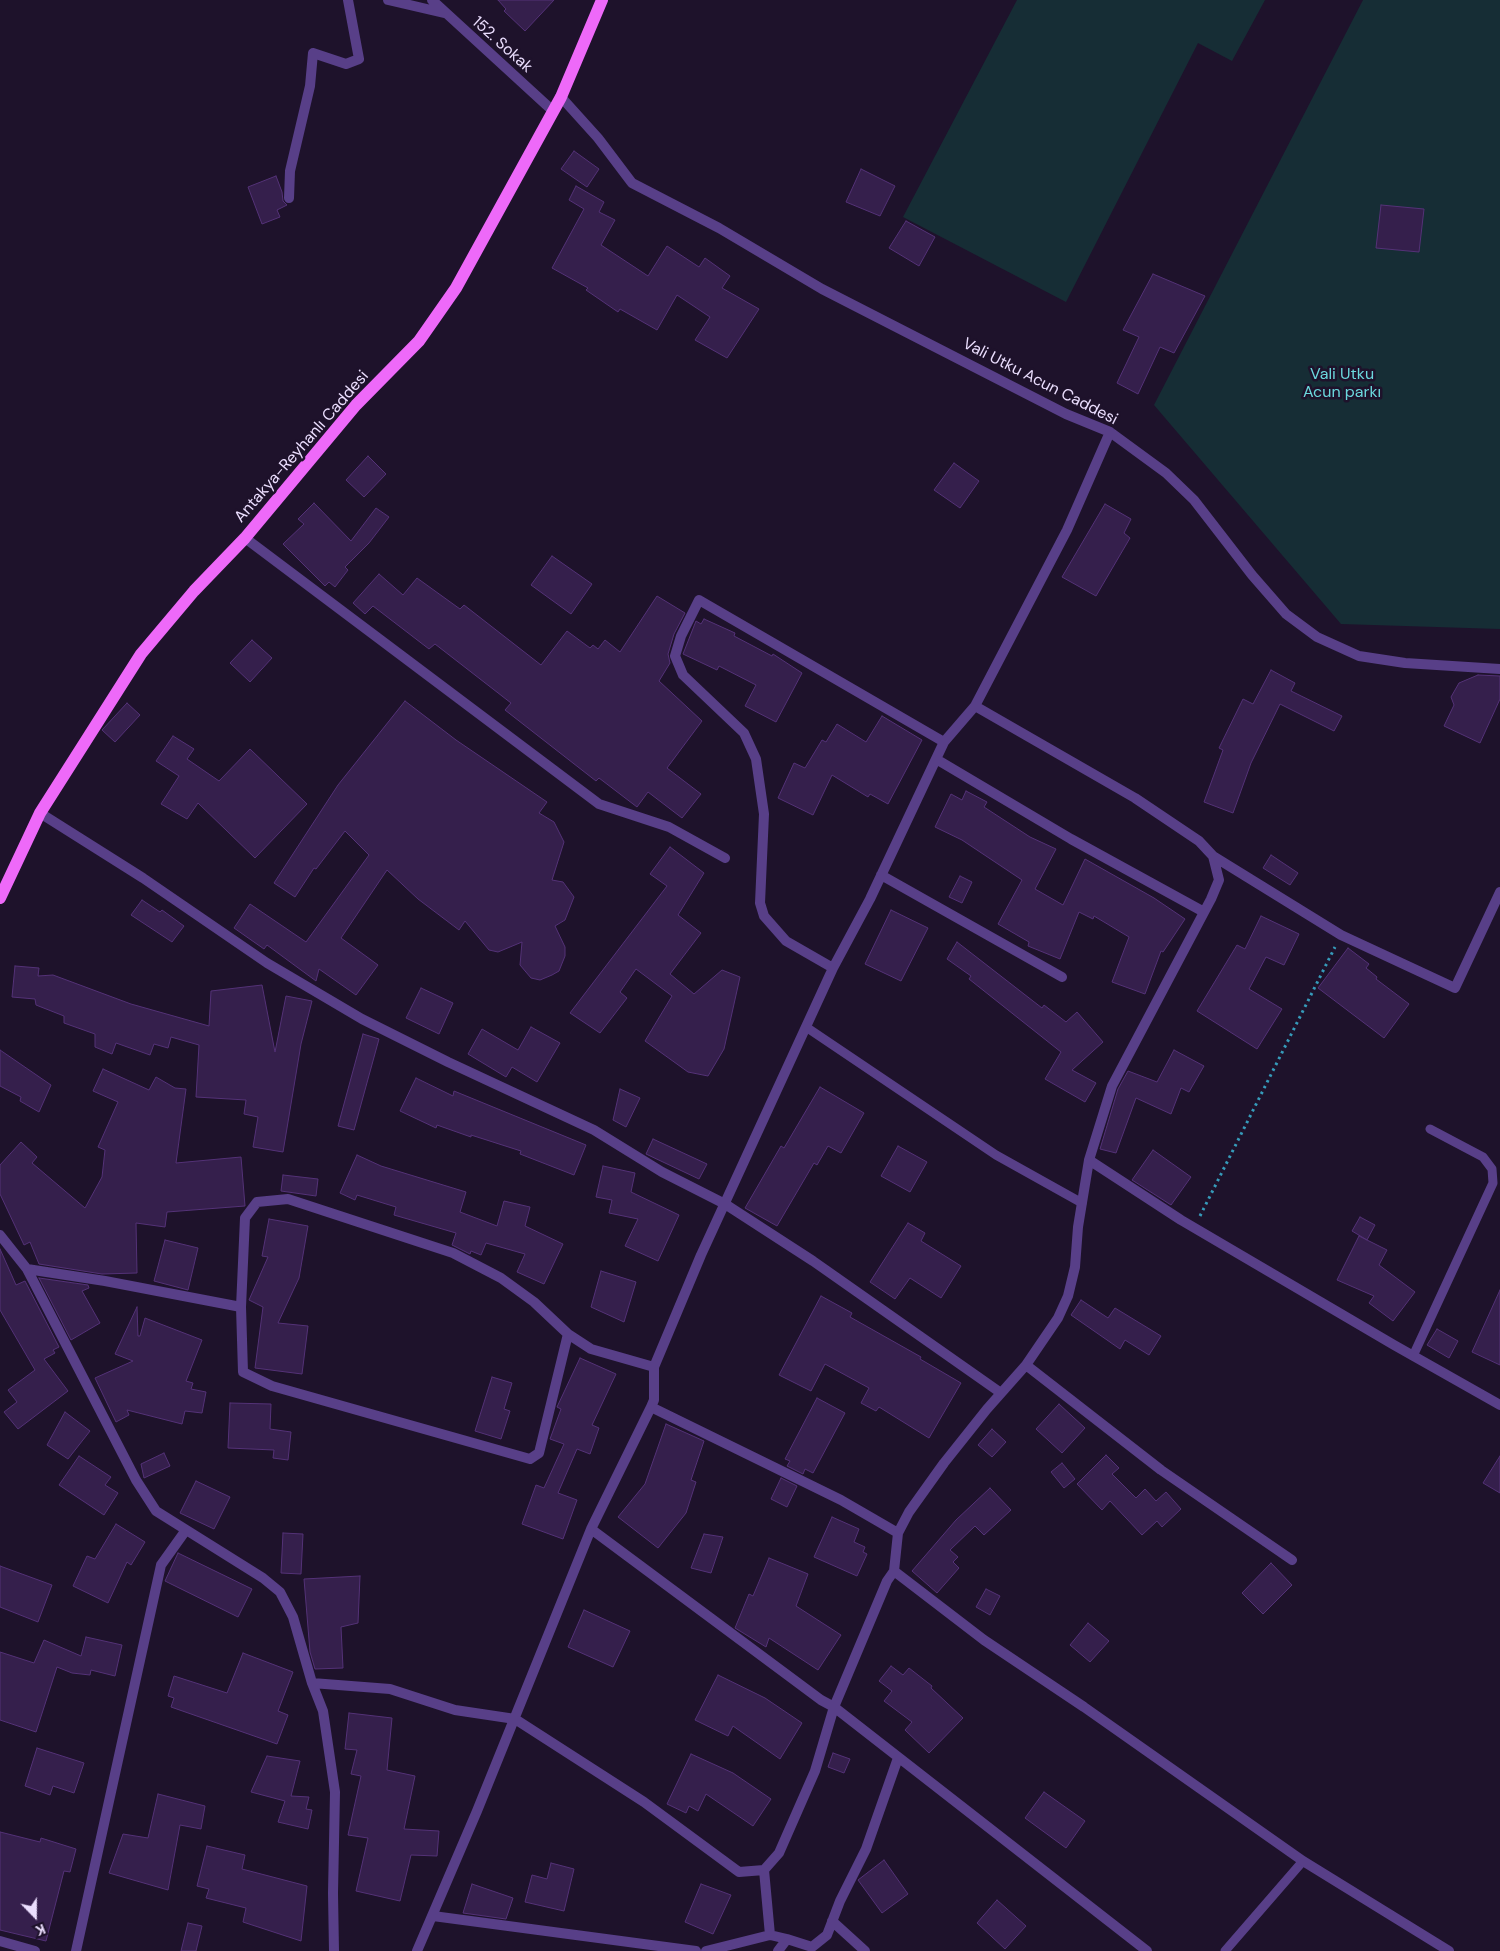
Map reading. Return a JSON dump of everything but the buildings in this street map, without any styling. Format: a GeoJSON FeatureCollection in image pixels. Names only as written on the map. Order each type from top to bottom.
{"type":"FeatureCollection","features":[{"type":"Feature","properties":{"kind":"main road","name":"Antakya-Reyhanlı Caddesi"},"geometry":{"type":"LineString","coordinates":[[0,898],[40,813],[141,654],[194,591],[245,538],[356,405],[419,341],[456,288],[561,97],[602,0]]}},
{"type":"Feature","properties":{"kind":"street"},"geometry":{"type":"LineString","coordinates":[[289,198],[290,171],[310,86],[313,53],[346,64],[359,59],[348,0]]}},
{"type":"Feature","properties":{"kind":"street"},"geometry":{"type":"LineString","coordinates":[[388,0],[444,13]]}},
{"type":"Feature","properties":{"kind":"street","name":"152. Sokak"},"geometry":{"type":"LineString","coordinates":[[432,0],[553,111]]}},
{"type":"Feature","properties":{"kind":"street","name":"Vali Utku Acun Caddesi"},"geometry":{"type":"LineString","coordinates":[[561,97],[598,138],[632,183],[718,228],[822,289],[1066,414],[1110,432],[1166,473],[1194,500],[1252,575],[1286,614],[1317,637],[1359,656],[1405,663],[1500,669]]}},
{"type":"Feature","properties":{"kind":"street"},"geometry":{"type":"LineString","coordinates":[[417,1951],[515,1719],[591,1529],[654,1400],[654,1367],[724,1204],[833,968],[882,875],[944,742],[975,706],[1067,530],[1110,432]]}},
{"type":"Feature","properties":{"kind":"street"},"geometry":{"type":"LineString","coordinates":[[245,538],[599,804],[669,826],[725,858]]}},
{"type":"Feature","properties":{"kind":"street"},"geometry":{"type":"LineString","coordinates":[[833,968],[786,941],[764,916],[760,903],[764,814],[756,759],[744,733],[683,674],[675,656],[681,636],[699,600],[944,742]]}},
{"type":"Feature","properties":{"kind":"street"},"geometry":{"type":"LineString","coordinates":[[975,706],[1135,798],[1198,841],[1213,856],[1341,935],[1455,988],[1500,892]]}},
{"type":"Feature","properties":{"kind":"street"},"geometry":{"type":"LineString","coordinates":[[936,758],[1071,839],[1204,912]]}},
{"type":"Feature","properties":{"kind":"street"},"geometry":{"type":"LineString","coordinates":[[40,813],[143,878],[267,963],[362,1019],[448,1062],[594,1130],[662,1172],[724,1204],[814,1261],[1001,1393]]}},
{"type":"Feature","properties":{"kind":"street"},"geometry":{"type":"LineString","coordinates":[[312,1683],[390,1689],[455,1710],[515,1719],[644,1802],[739,1872],[764,1870],[779,1853],[797,1816],[815,1771],[834,1707],[886,1581],[894,1571],[898,1533],[909,1512],[944,1463],[1026,1365],[1058,1318],[1068,1296],[1075,1267],[1089,1160],[1112,1086],[1219,880],[1213,856]]}},
{"type":"Feature","properties":{"kind":"street"},"geometry":{"type":"LineString","coordinates":[[882,875],[1062,977]]}},
{"type":"Feature","properties":{"kind":"street"},"geometry":{"type":"LineString","coordinates":[[1089,1160],[1194,1227],[1412,1356],[1500,1405]]}},
{"type":"Feature","properties":{"kind":"street"},"geometry":{"type":"LineString","coordinates":[[568,1334],[540,1453],[530,1459],[272,1386],[243,1372],[241,1307],[245,1218],[257,1202],[288,1199],[453,1253],[501,1278],[534,1302],[568,1334],[592,1349],[654,1367]]}},
{"type":"Feature","properties":{"kind":"street"},"geometry":{"type":"LineString","coordinates":[[0,1235],[27,1269],[136,1480],[156,1511],[263,1578],[280,1592],[293,1617],[312,1683],[323,1711],[335,1792],[334,1951]]}},
{"type":"Feature","properties":{"kind":"street"},"geometry":{"type":"LineString","coordinates":[[27,1269],[105,1281],[241,1307]]}},
{"type":"Feature","properties":{"kind":"street"},"geometry":{"type":"LineString","coordinates":[[1026,1365],[1161,1470],[1292,1560]]}},
{"type":"Feature","properties":{"kind":"street"},"geometry":{"type":"LineString","coordinates":[[651,1407],[841,1500],[898,1533]]}},
{"type":"Feature","properties":{"kind":"street"},"geometry":{"type":"LineString","coordinates":[[591,1529],[821,1700],[834,1707],[1148,1951]]}},
{"type":"Feature","properties":{"kind":"street"},"geometry":{"type":"LineString","coordinates":[[76,1951],[161,1565],[186,1530]]}},
{"type":"Feature","properties":{"kind":"street"},"geometry":{"type":"LineString","coordinates":[[894,1571],[984,1640],[1084,1707],[1302,1861],[1448,1951]]}},
{"type":"Feature","properties":{"kind":"street"},"geometry":{"type":"LineString","coordinates":[[706,1951],[770,1935],[812,1947],[827,1935],[832,1920],[866,1849],[898,1758]]}},
{"type":"Feature","properties":{"kind":"street"},"geometry":{"type":"LineString","coordinates":[[764,1870],[770,1935]]}},
{"type":"Feature","properties":{"kind":"street"},"geometry":{"type":"LineString","coordinates":[[433,1916],[696,1951]]}},
{"type":"Feature","properties":{"kind":"street"},"geometry":{"type":"LineString","coordinates":[[832,1920],[865,1951]]}},
{"type":"Feature","properties":{"kind":"street"},"geometry":{"type":"LineString","coordinates":[[778,1951],[787,1939]]}},
{"type":"Feature","properties":{"kind":"street"},"geometry":{"type":"LineString","coordinates":[[0,1942],[34,1951]]}},
{"type":"Feature","properties":{"kind":"lane"},"geometry":{"type":"LineString","coordinates":[[806,1027],[996,1155],[1082,1203]]}},
{"type":"Feature","properties":{"kind":"lane"},"geometry":{"type":"LineString","coordinates":[[1412,1356],[1493,1183],[1492,1170],[1483,1157],[1430,1129]]}},
{"type":"Feature","properties":{"kind":"lane"},"geometry":{"type":"LineString","coordinates":[[1225,1951],[1302,1861]]}},
{"type":"Feature","properties":{"kind":"path"},"geometry":{"type":"LineString","coordinates":[[1194,1227],[1341,935]]}},
{"type":"Feature","properties":{"kind":"green space"},"geometry":{"type":"Polygon","coordinates":[[[1017,0],[1265,0],[1232,61],[1198,43],[1066,302],[903,217],[1017,0]]]}},
{"type":"Feature","properties":{"kind":"green space","name":"Vali Utku Acun parkı"},"geometry":{"type":"Polygon","coordinates":[[[1363,0],[1500,0],[1500,629],[1341,624],[1154,405],[1363,0]]]}}]}
